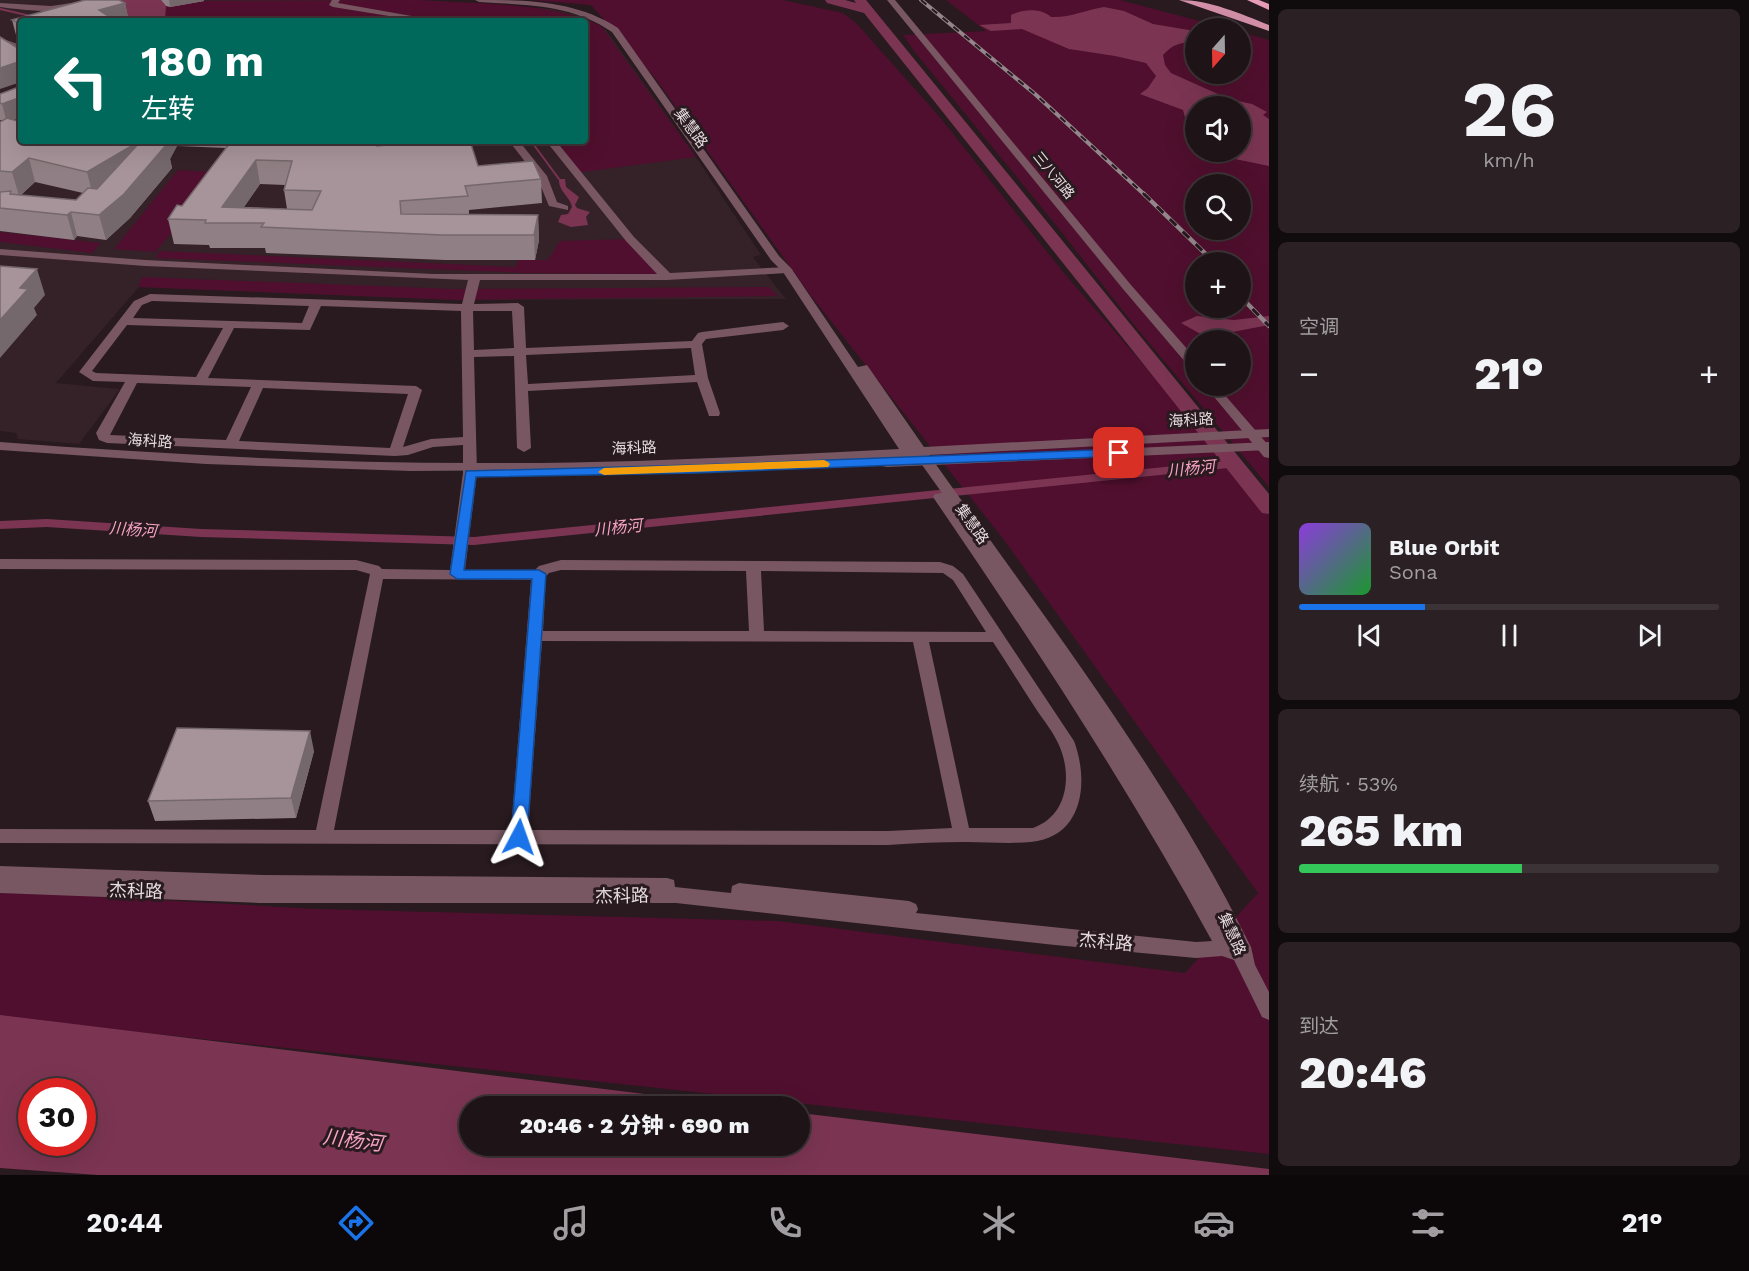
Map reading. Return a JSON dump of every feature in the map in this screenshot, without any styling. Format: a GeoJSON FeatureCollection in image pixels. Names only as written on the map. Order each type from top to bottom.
{"type":"FeatureCollection","features":[{"type":"Feature","properties":{"kind":"highway"},"geometry":{"type":"LineString","coordinates":[[1251,0],[1269,5]]}},
{"type":"Feature","properties":{"kind":"highway"},"geometry":{"type":"LineString","coordinates":[[1262,0],[1269,5]]}},
{"type":"Feature","properties":{"kind":"main road"},"geometry":{"type":"LineString","coordinates":[[1184,0],[1269,28]]}},
{"type":"Feature","properties":{"kind":"street"},"geometry":{"type":"LineString","coordinates":[[0,5],[75,8],[101,0]]}},
{"type":"Feature","properties":{"kind":"street"},"geometry":{"type":"LineString","coordinates":[[336,0],[333,5],[417,18]]}},
{"type":"Feature","properties":{"kind":"street"},"geometry":{"type":"LineString","coordinates":[[479,0],[566,8],[598,18],[618,29]]}},
{"type":"Feature","properties":{"kind":"street"},"geometry":{"type":"LineString","coordinates":[[513,0],[558,4],[589,10],[603,16],[618,29]]}},
{"type":"Feature","properties":{"kind":"street","name":"三八河路"},"geometry":{"type":"LineString","coordinates":[[891,0],[1185,354]]}},
{"type":"Feature","properties":{"kind":"street","name":"集慧路"},"geometry":{"type":"LineString","coordinates":[[618,29],[775,258],[787,270],[952,506],[1141,796],[1234,948],[1269,1011]]}},
{"type":"Feature","properties":{"kind":"street","name":"集慧路"},"geometry":{"type":"LineString","coordinates":[[618,29],[918,457]]}},
{"type":"Feature","properties":{"kind":"street"},"geometry":{"type":"LineString","coordinates":[[0,41],[18,47]]}},
{"type":"Feature","properties":{"kind":"street"},"geometry":{"type":"LineString","coordinates":[[516,144],[542,176],[553,204],[564,208]]}},
{"type":"Feature","properties":{"kind":"street"},"geometry":{"type":"LineString","coordinates":[[553,144],[630,239],[667,277]]}},
{"type":"Feature","properties":{"kind":"street"},"geometry":{"type":"LineString","coordinates":[[0,252],[145,263],[475,277],[667,277],[787,270]]}},
{"type":"Feature","properties":{"kind":"street"},"geometry":{"type":"LineString","coordinates":[[458,567],[470,470],[467,308],[475,277]]}},
{"type":"Feature","properties":{"kind":"street"},"geometry":{"type":"LineString","coordinates":[[395,452],[416,390],[93,377],[85,372],[138,303],[150,297],[467,308],[518,307],[524,448]]}},
{"type":"Feature","properties":{"kind":"street"},"geometry":{"type":"LineString","coordinates":[[124,321],[306,327],[317,302]]}},
{"type":"Feature","properties":{"kind":"street"},"geometry":{"type":"LineString","coordinates":[[200,381],[230,325]]}},
{"type":"Feature","properties":{"kind":"street"},"geometry":{"type":"LineString","coordinates":[[714,413],[702,378],[696,344],[702,336],[783,326]]}},
{"type":"Feature","properties":{"kind":"street"},"geometry":{"type":"LineString","coordinates":[[468,354],[696,344]]}},
{"type":"Feature","properties":{"kind":"street"},"geometry":{"type":"LineString","coordinates":[[522,388],[702,378]]}},
{"type":"Feature","properties":{"kind":"street"},"geometry":{"type":"LineString","coordinates":[[133,379],[103,433],[104,437],[112,440],[395,452],[408,451],[425,443],[470,441]]}},
{"type":"Feature","properties":{"kind":"street"},"geometry":{"type":"LineString","coordinates":[[230,445],[259,383]]}},
{"type":"Feature","properties":{"kind":"street"},"geometry":{"type":"LineString","coordinates":[[1219,396],[1259,443]]}},
{"type":"Feature","properties":{"kind":"street","name":"海科路"},"geometry":{"type":"LineString","coordinates":[[0,452],[242,469],[470,470],[1162,451],[1259,443],[1269,433]]}},
{"type":"Feature","properties":{"kind":"street","name":"海科路"},"geometry":{"type":"LineString","coordinates":[[918,457],[1178,437],[1259,443]]}},
{"type":"Feature","properties":{"kind":"street","name":"海科路"},"geometry":{"type":"LineString","coordinates":[[0,446],[233,462],[470,470]]}},
{"type":"Feature","properties":{"kind":"street"},"geometry":{"type":"LineString","coordinates":[[0,564],[356,565],[374,569],[377,574],[324,836]]}},
{"type":"Feature","properties":{"kind":"street"},"geometry":{"type":"LineString","coordinates":[[0,836],[888,838],[1040,834],[1056,824],[1065,814],[1076,789],[1074,764],[1066,741],[958,577],[948,569],[932,566],[561,565],[544,569],[539,574],[519,837]]}},
{"type":"Feature","properties":{"kind":"street"},"geometry":{"type":"LineString","coordinates":[[753,566],[757,636]]}},
{"type":"Feature","properties":{"kind":"street"},"geometry":{"type":"LineString","coordinates":[[377,574],[458,567],[539,574]]}},
{"type":"Feature","properties":{"kind":"street"},"geometry":{"type":"LineString","coordinates":[[535,636],[998,637]]}},
{"type":"Feature","properties":{"kind":"street"},"geometry":{"type":"LineString","coordinates":[[920,637],[962,835]]}},
{"type":"Feature","properties":{"kind":"street","name":"杰科路"},"geometry":{"type":"LineString","coordinates":[[0,873],[263,882],[672,885],[792,895],[1043,927],[1234,948]]}},
{"type":"Feature","properties":{"kind":"street","name":"杰科路"},"geometry":{"type":"LineString","coordinates":[[0,886],[260,895],[676,895],[781,905],[1055,938],[1196,950],[1234,948]]}},
{"type":"Feature","properties":{"kind":"shaded area"},"geometry":{"type":"Polygon","coordinates":[[[0,0],[420,0],[551,9],[582,16],[585,18],[18,18],[18,144],[588,144],[588,20],[606,30],[696,157],[761,255],[753,257],[786,299],[457,300],[139,287],[56,383],[120,389],[79,444],[18,439],[16,433],[0,431],[0,0]]]}},
{"type":"Feature","properties":{"kind":"shaded area"},"geometry":{"type":"Polygon","coordinates":[[[420,0],[537,8],[582,18],[165,18],[161,1],[420,0]]]}},
{"type":"Feature","properties":{"kind":"shaded area"},"geometry":{"type":"Polygon","coordinates":[[[531,0],[783,0],[843,13],[857,24],[938,115],[1063,272],[1269,509],[1269,1154],[810,1104],[810,1096],[732,1096],[0,1017],[0,891],[317,909],[778,921],[1185,973],[1258,893],[1001,536],[811,296],[655,78],[591,5],[531,0]]]}},
{"type":"Feature","properties":{"kind":"shaded area"},"geometry":{"type":"Polygon","coordinates":[[[946,0],[1120,0],[1188,18],[1185,18],[1185,84],[1251,84],[1251,35],[1269,40],[1269,487],[1193,396],[1251,396],[1251,330],[1185,330],[1185,386],[903,35],[986,31],[946,0]]]}},
{"type":"Feature","properties":{"kind":"shaded area"},"geometry":{"type":"Polygon","coordinates":[[[588,21],[601,26],[696,157],[575,173],[553,144],[588,144],[588,21]]]}},
{"type":"Feature","properties":{"kind":"shaded area"},"geometry":{"type":"Polygon","coordinates":[[[178,170],[224,173],[155,252],[114,249],[178,170]]]}},
{"type":"Feature","properties":{"kind":"shaded area"},"geometry":{"type":"Polygon","coordinates":[[[0,232],[101,243],[92,253],[0,242],[0,232]]]}},
{"type":"Feature","properties":{"kind":"shaded area"},"geometry":{"type":"Polygon","coordinates":[[[630,239],[658,274],[526,273],[156,258],[159,251],[515,267],[519,260],[548,260],[560,241],[630,239]]]}},
{"type":"Feature","properties":{"kind":"shaded area"},"geometry":{"type":"Polygon","coordinates":[[[142,277],[453,289],[769,287],[778,296],[457,300],[138,287],[142,277]]]}},
{"type":"Feature","properties":{"kind":"water"},"geometry":{"type":"Polygon","coordinates":[[[161,0],[166,6],[165,18],[124,18],[127,17],[117,2],[161,0]]]}},
{"type":"Feature","properties":{"kind":"water"},"geometry":{"type":"Polygon","coordinates":[[[1104,7],[1124,11],[1153,24],[1185,29],[1185,42],[1170,48],[1163,55],[1165,65],[1171,73],[1185,79],[1185,84],[1196,84],[1222,96],[1185,96],[1185,117],[1183,110],[1140,94],[1148,88],[1156,76],[1146,63],[1069,49],[1022,29],[991,31],[979,25],[1011,23],[1011,15],[1026,11],[1042,12],[1051,17],[1104,7]]]}},
{"type":"Feature","properties":{"kind":"water"},"geometry":{"type":"Polygon","coordinates":[[[1251,104],[1267,112],[1263,115],[1269,119],[1269,166],[1250,162],[1251,104]]]}},
{"type":"Feature","properties":{"kind":"water"},"geometry":{"type":"Polygon","coordinates":[[[559,179],[565,179],[566,187],[579,197],[575,205],[577,208],[590,212],[586,217],[588,225],[571,227],[558,222],[561,215],[568,214],[572,207],[560,187],[559,179]]]}},
{"type":"Feature","properties":{"kind":"water"},"geometry":{"type":"Polygon","coordinates":[[[1269,316],[1269,325],[1243,330],[1194,330],[1181,323],[1192,318],[1234,320],[1269,316]]]}},
{"type":"Feature","properties":{"kind":"water"},"geometry":{"type":"Polygon","coordinates":[[[0,1015],[661,1096],[459,1096],[459,1156],[810,1156],[810,1114],[1269,1169],[1269,1175],[98,1175],[0,1168],[0,1015]]]}},
{"type":"Feature","properties":{"kind":"building"},"geometry":{"type":"Polygon","coordinates":[[[85,0],[119,0],[125,3],[99,10],[111,18],[19,18],[85,0]]]}},
{"type":"Feature","properties":{"kind":"building"},"geometry":{"type":"Polygon","coordinates":[[[0,37],[18,48],[18,62],[0,68],[0,37]]]}},
{"type":"Feature","properties":{"kind":"building"},"geometry":{"type":"Polygon","coordinates":[[[18,87],[18,98],[2,104],[0,94],[18,87]]]}},
{"type":"Feature","properties":{"kind":"building"},"geometry":{"type":"Polygon","coordinates":[[[7,118],[18,121],[18,144],[135,144],[87,172],[29,158],[12,172],[0,171],[0,122],[7,118]]]}},
{"type":"Feature","properties":{"kind":"building"},"geometry":{"type":"Polygon","coordinates":[[[138,144],[167,144],[124,194],[99,215],[71,212],[67,215],[0,208],[0,192],[11,191],[10,194],[76,200],[88,188],[97,189],[138,144]]]}},
{"type":"Feature","properties":{"kind":"building"},"geometry":{"type":"Polygon","coordinates":[[[230,144],[377,144],[377,146],[471,144],[478,166],[533,161],[541,179],[465,186],[468,196],[400,201],[401,214],[538,215],[534,235],[442,235],[261,227],[264,223],[205,223],[206,220],[168,219],[177,205],[182,206],[230,144]],[[256,160],[222,207],[312,210],[321,191],[284,190],[292,161],[256,160]]]}},
{"type":"Feature","properties":{"kind":"building"},"geometry":{"type":"Polygon","coordinates":[[[0,266],[37,269],[20,288],[28,289],[0,320],[0,266]]]}},
{"type":"Feature","properties":{"kind":"building"},"geometry":{"type":"Polygon","coordinates":[[[177,728],[310,731],[291,798],[148,801],[177,728]]]}},
{"type":"Feature","properties":{"kind":"waterway"},"geometry":{"type":"LineString","coordinates":[[831,0],[868,10]]}},
{"type":"Feature","properties":{"kind":"waterway"},"geometry":{"type":"LineString","coordinates":[[860,0],[1269,508]]}},
{"type":"Feature","properties":{"kind":"waterway"},"geometry":{"type":"LineString","coordinates":[[0,9],[35,17]]}},
{"type":"Feature","properties":{"kind":"waterway"},"geometry":{"type":"LineString","coordinates":[[533,144],[559,179]]}},
{"type":"Feature","properties":{"kind":"waterway","name":"川杨河"},"geometry":{"type":"LineString","coordinates":[[0,525],[47,523],[201,533],[474,541],[1234,464]]}},
{"type":"Feature","properties":{"kind":"railway"},"geometry":{"type":"LineString","coordinates":[[921,0],[1035,94],[1146,196]]}},
{"type":"Feature","properties":{"kind":"railway"},"geometry":{"type":"LineString","coordinates":[[1144,194],[1204,252]]}},
{"type":"Feature","properties":{"kind":"railway"},"geometry":{"type":"LineString","coordinates":[[1251,307],[1269,326]]}},
{"type":"Feature","properties":{"kind":"slow traffic"},"geometry":{"type":"LineString","coordinates":[[604,472],[824,464]]}},
{"type":"Feature","properties":{"kind":"route"},"geometry":{"type":"LineString","coordinates":[[519,837],[539,574],[457,574],[470,473],[696,469],[1119,453]]}}]}
